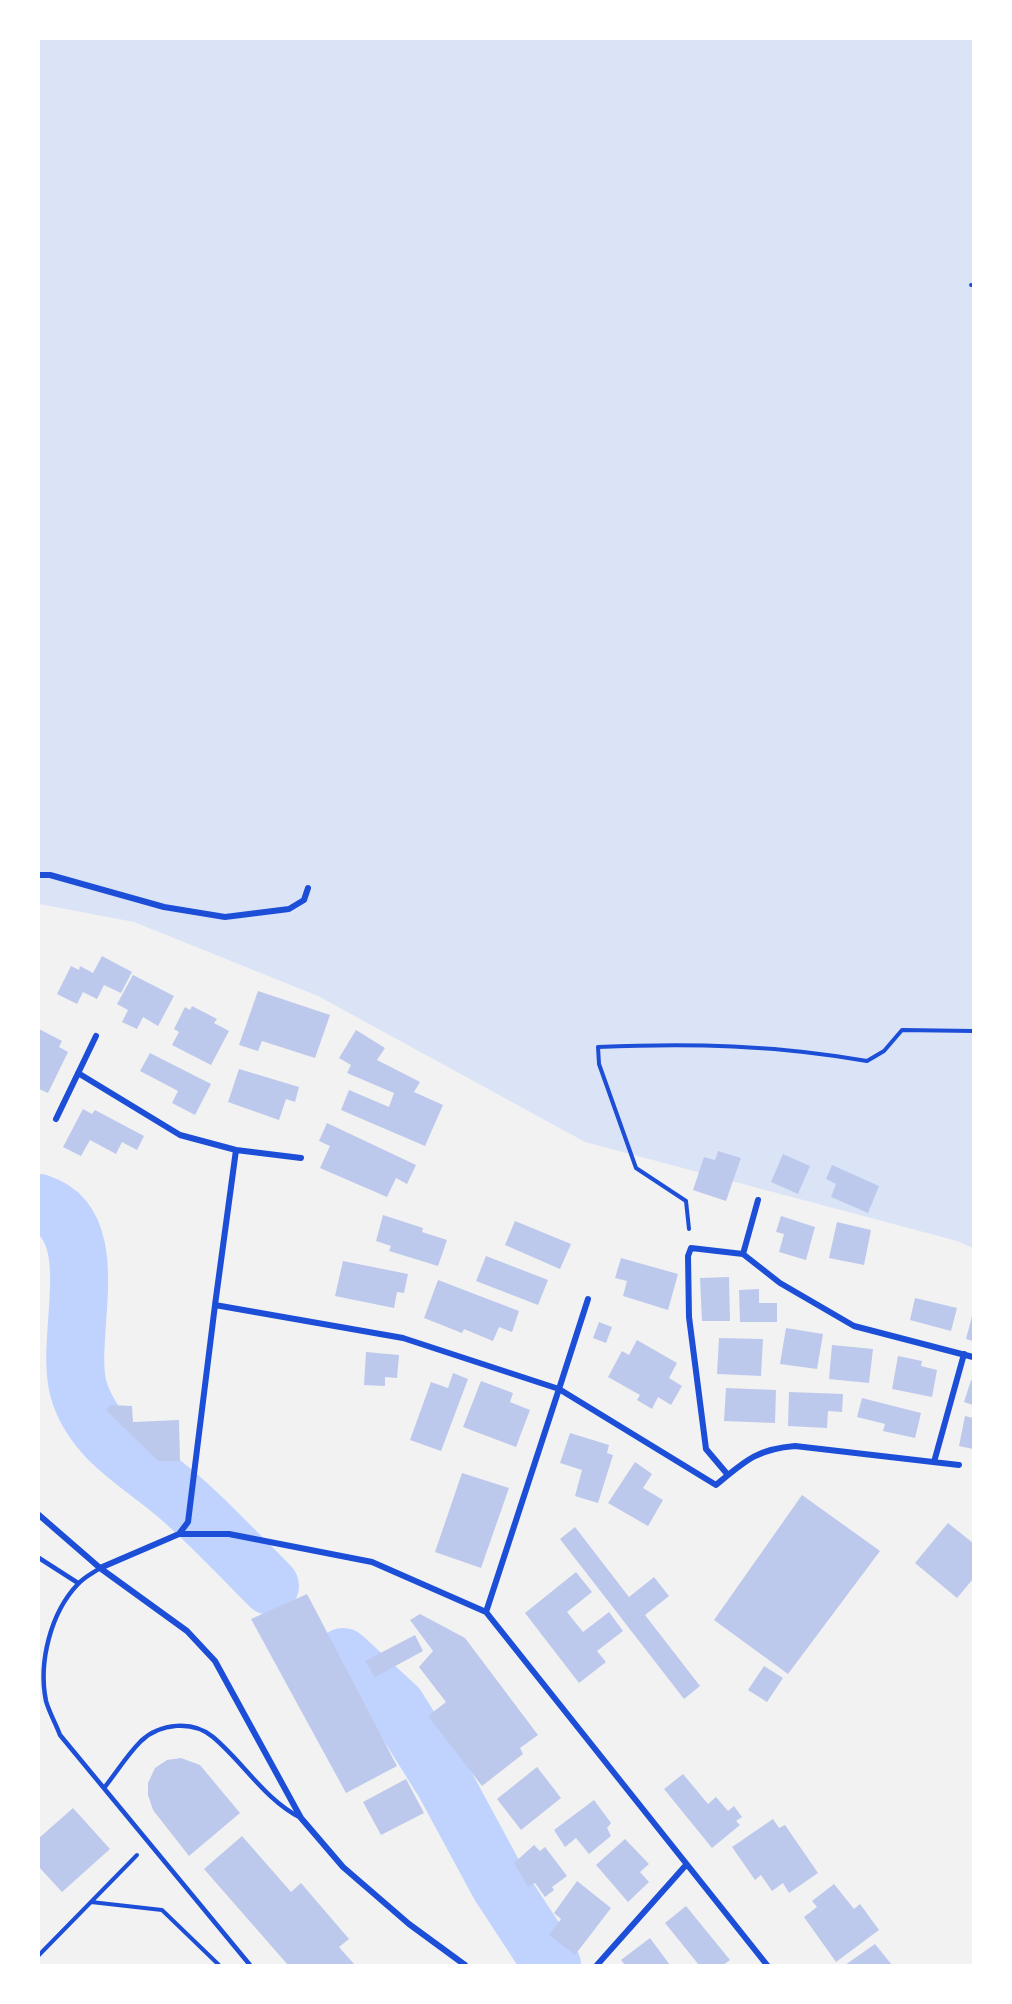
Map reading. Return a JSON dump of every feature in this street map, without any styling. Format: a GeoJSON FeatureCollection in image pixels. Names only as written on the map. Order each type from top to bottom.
{"type":"FeatureCollection","features":[{"type":"Feature","properties":{"kind":"street"},"geometry":{"type":"LineString","coordinates":[[39,875],[50,875],[164,907],[225,917],[289,909],[304,900],[308,888]]}},
{"type":"Feature","properties":{"kind":"street"},"geometry":{"type":"LineString","coordinates":[[56,1119],[96,1036]]}},
{"type":"Feature","properties":{"kind":"street"},"geometry":{"type":"LineString","coordinates":[[78,1072],[180,1135],[236,1150],[301,1158]]}},
{"type":"Feature","properties":{"kind":"street"},"geometry":{"type":"LineString","coordinates":[[179,1534],[188,1522],[236,1150]]}},
{"type":"Feature","properties":{"kind":"street"},"geometry":{"type":"LineString","coordinates":[[743,1254],[758,1200]]}},
{"type":"Feature","properties":{"kind":"street"},"geometry":{"type":"LineString","coordinates":[[729,1475],[706,1449],[689,1317],[688,1256],[691,1248],[743,1254],[780,1283],[854,1326],[973,1357]]}},
{"type":"Feature","properties":{"kind":"street"},"geometry":{"type":"LineString","coordinates":[[486,1612],[588,1299]]}},
{"type":"Feature","properties":{"kind":"street"},"geometry":{"type":"LineString","coordinates":[[215,1305],[402,1338],[559,1389],[716,1485],[748,1458],[769,1448],[795,1446],[959,1465]]}},
{"type":"Feature","properties":{"kind":"street"},"geometry":{"type":"LineString","coordinates":[[934,1462],[964,1354]]}},
{"type":"Feature","properties":{"kind":"street"},"geometry":{"type":"LineString","coordinates":[[39,1515],[100,1568],[187,1631],[215,1661],[301,1818],[343,1868],[409,1923],[465,1965]]}},
{"type":"Feature","properties":{"kind":"street"},"geometry":{"type":"LineString","coordinates":[[100,1568],[179,1534],[194,1532],[229,1534],[372,1562],[486,1612],[767,1965]]}},
{"type":"Feature","properties":{"kind":"street"},"geometry":{"type":"LineString","coordinates":[[597,1965],[686,1865]]}},
{"type":"Feature","properties":{"kind":"lane"},"geometry":{"type":"LineString","coordinates":[[39,1558],[78,1583]]}},
{"type":"Feature","properties":{"kind":"lane"},"geometry":{"type":"LineString","coordinates":[[100,1568],[78,1583],[59,1610],[46,1654],[43,1681],[47,1703],[60,1735],[250,1965]]}},
{"type":"Feature","properties":{"kind":"lane"},"geometry":{"type":"LineString","coordinates":[[104,1788],[142,1741],[153,1732],[177,1725],[212,1736],[272,1798],[301,1818]]}},
{"type":"Feature","properties":{"kind":"path"},"geometry":{"type":"LineString","coordinates":[[691,1248],[686,1201],[636,1168],[599,1064],[598,1047],[680,1043],[799,1049],[867,1061],[884,1051],[902,1030],[973,1031]]}},
{"type":"Feature","properties":{"kind":"path"},"geometry":{"type":"LineString","coordinates":[[39,1955],[149,1842]]}},
{"type":"Feature","properties":{"kind":"path"},"geometry":{"type":"LineString","coordinates":[[91,1902],[162,1910],[219,1965]]}},
{"type":"Feature","properties":{"kind":"shaded area"},"geometry":{"type":"Polygon","coordinates":[[[39,39],[973,39],[973,1248],[957,1241],[585,1142],[318,996],[134,922],[39,904],[39,39]]]}},
{"type":"Feature","properties":{"kind":"building"},"geometry":{"type":"Polygon","coordinates":[[[102,956],[132,972],[121,993],[104,985],[97,999],[83,992],[77,1004],[57,994],[71,966],[79,970],[80,966],[93,973],[102,956]]]}},
{"type":"Feature","properties":{"kind":"building"},"geometry":{"type":"Polygon","coordinates":[[[133,975],[174,996],[158,1026],[143,1017],[137,1029],[122,1022],[128,1010],[117,1004],[133,975]]]}},
{"type":"Feature","properties":{"kind":"building"},"geometry":{"type":"Polygon","coordinates":[[[258,991],[330,1015],[315,1058],[262,1041],[258,1051],[239,1045],[258,991]]]}},
{"type":"Feature","properties":{"kind":"building"},"geometry":{"type":"Polygon","coordinates":[[[192,1006],[217,1019],[214,1023],[229,1031],[211,1065],[172,1045],[179,1032],[174,1029],[185,1007],[190,1010],[192,1006]]]}},
{"type":"Feature","properties":{"kind":"building"},"geometry":{"type":"Polygon","coordinates":[[[39,1029],[62,1041],[59,1047],[68,1052],[48,1093],[39,1089],[39,1029]]]}},
{"type":"Feature","properties":{"kind":"building"},"geometry":{"type":"Polygon","coordinates":[[[356,1030],[385,1048],[377,1060],[420,1082],[414,1092],[443,1105],[425,1146],[341,1110],[349,1090],[389,1107],[394,1093],[347,1073],[351,1065],[339,1058],[356,1030]]]}},
{"type":"Feature","properties":{"kind":"building"},"geometry":{"type":"Polygon","coordinates":[[[150,1053],[211,1084],[195,1115],[172,1103],[178,1091],[140,1071],[150,1053]]]}},
{"type":"Feature","properties":{"kind":"building"},"geometry":{"type":"Polygon","coordinates":[[[239,1069],[299,1087],[295,1102],[286,1099],[279,1120],[228,1102],[239,1069]]]}},
{"type":"Feature","properties":{"kind":"building"},"geometry":{"type":"Polygon","coordinates":[[[83,1109],[92,1114],[95,1110],[144,1136],[137,1150],[122,1142],[116,1154],[90,1140],[81,1156],[63,1147],[83,1109]]]}},
{"type":"Feature","properties":{"kind":"building"},"geometry":{"type":"Polygon","coordinates":[[[327,1123],[416,1165],[407,1184],[396,1178],[387,1197],[320,1168],[330,1146],[319,1141],[327,1123]]]}},
{"type":"Feature","properties":{"kind":"building"},"geometry":{"type":"Polygon","coordinates":[[[718,1151],[741,1158],[726,1201],[693,1190],[704,1157],[715,1160],[718,1151]]]}},
{"type":"Feature","properties":{"kind":"building"},"geometry":{"type":"Polygon","coordinates":[[[783,1154],[810,1166],[798,1194],[771,1182],[783,1154]]]}},
{"type":"Feature","properties":{"kind":"building"},"geometry":{"type":"Polygon","coordinates":[[[832,1165],[879,1186],[868,1213],[831,1197],[836,1184],[826,1179],[832,1165]]]}},
{"type":"Feature","properties":{"kind":"building"},"geometry":{"type":"Polygon","coordinates":[[[383,1215],[423,1228],[422,1232],[447,1240],[438,1266],[389,1251],[391,1246],[376,1241],[383,1215]]]}},
{"type":"Feature","properties":{"kind":"building"},"geometry":{"type":"Polygon","coordinates":[[[781,1216],[815,1227],[806,1260],[779,1252],[784,1234],[776,1232],[781,1216]]]}},
{"type":"Feature","properties":{"kind":"building"},"geometry":{"type":"Polygon","coordinates":[[[515,1221],[571,1244],[560,1269],[505,1245],[515,1221]]]}},
{"type":"Feature","properties":{"kind":"building"},"geometry":{"type":"Polygon","coordinates":[[[837,1222],[871,1230],[864,1265],[829,1258],[837,1222]]]}},
{"type":"Feature","properties":{"kind":"building"},"geometry":{"type":"Polygon","coordinates":[[[486,1256],[548,1280],[538,1305],[476,1281],[486,1256]]]}},
{"type":"Feature","properties":{"kind":"building"},"geometry":{"type":"Polygon","coordinates":[[[621,1258],[678,1274],[668,1310],[623,1296],[627,1281],[615,1278],[621,1258]]]}},
{"type":"Feature","properties":{"kind":"building"},"geometry":{"type":"Polygon","coordinates":[[[343,1261],[408,1274],[404,1293],[397,1292],[394,1308],[335,1296],[343,1261]]]}},
{"type":"Feature","properties":{"kind":"building"},"geometry":{"type":"Polygon","coordinates":[[[729,1277],[730,1321],[702,1321],[700,1278],[729,1277]]]}},
{"type":"Feature","properties":{"kind":"building"},"geometry":{"type":"Polygon","coordinates":[[[438,1280],[519,1311],[512,1332],[499,1327],[493,1341],[464,1329],[462,1333],[424,1318],[438,1280]]]}},
{"type":"Feature","properties":{"kind":"building"},"geometry":{"type":"Polygon","coordinates":[[[759,1289],[759,1303],[777,1303],[777,1322],[740,1322],[739,1290],[759,1289]]]}},
{"type":"Feature","properties":{"kind":"building"},"geometry":{"type":"Polygon","coordinates":[[[915,1298],[957,1308],[951,1331],[910,1320],[915,1298]]]}},
{"type":"Feature","properties":{"kind":"building"},"geometry":{"type":"Polygon","coordinates":[[[973,1316],[973,1341],[966,1339],[973,1316]]]}},
{"type":"Feature","properties":{"kind":"building"},"geometry":{"type":"Polygon","coordinates":[[[599,1322],[612,1327],[606,1343],[593,1338],[599,1322]]]}},
{"type":"Feature","properties":{"kind":"building"},"geometry":{"type":"Polygon","coordinates":[[[786,1328],[823,1334],[817,1369],[780,1364],[786,1328]]]}},
{"type":"Feature","properties":{"kind":"building"},"geometry":{"type":"Polygon","coordinates":[[[719,1338],[763,1339],[761,1376],[717,1374],[719,1338]]]}},
{"type":"Feature","properties":{"kind":"building"},"geometry":{"type":"Polygon","coordinates":[[[637,1340],[677,1363],[669,1378],[682,1386],[671,1405],[658,1397],[652,1409],[637,1400],[640,1395],[608,1377],[622,1351],[629,1355],[637,1340]]]}},
{"type":"Feature","properties":{"kind":"building"},"geometry":{"type":"Polygon","coordinates":[[[832,1345],[873,1349],[869,1383],[829,1379],[832,1345]]]}},
{"type":"Feature","properties":{"kind":"building"},"geometry":{"type":"Polygon","coordinates":[[[366,1352],[399,1355],[397,1378],[385,1377],[385,1386],[364,1385],[366,1352]]]}},
{"type":"Feature","properties":{"kind":"building"},"geometry":{"type":"Polygon","coordinates":[[[898,1356],[922,1361],[921,1366],[937,1370],[932,1397],[892,1389],[898,1356]]]}},
{"type":"Feature","properties":{"kind":"building"},"geometry":{"type":"Polygon","coordinates":[[[453,1373],[468,1379],[441,1451],[410,1440],[431,1382],[448,1388],[453,1373]]]}},
{"type":"Feature","properties":{"kind":"building"},"geometry":{"type":"Polygon","coordinates":[[[971,1380],[973,1381],[973,1405],[964,1402],[971,1380]]]}},
{"type":"Feature","properties":{"kind":"building"},"geometry":{"type":"Polygon","coordinates":[[[481,1381],[513,1393],[510,1402],[530,1410],[516,1447],[463,1427],[481,1381]]]}},
{"type":"Feature","properties":{"kind":"building"},"geometry":{"type":"Polygon","coordinates":[[[726,1388],[776,1390],[775,1423],[724,1421],[726,1388]]]}},
{"type":"Feature","properties":{"kind":"building"},"geometry":{"type":"Polygon","coordinates":[[[789,1392],[843,1394],[842,1412],[828,1411],[827,1428],[788,1426],[789,1392]]]}},
{"type":"Feature","properties":{"kind":"building"},"geometry":{"type":"Polygon","coordinates":[[[862,1398],[921,1413],[915,1438],[883,1431],[885,1424],[857,1417],[862,1398]]]}},
{"type":"Feature","properties":{"kind":"building"},"geometry":{"type":"Polygon","coordinates":[[[110,1405],[132,1406],[133,1422],[179,1420],[180,1461],[158,1461],[106,1410],[110,1405]]]}},
{"type":"Feature","properties":{"kind":"building"},"geometry":{"type":"Polygon","coordinates":[[[965,1416],[973,1418],[973,1449],[959,1446],[965,1416]]]}},
{"type":"Feature","properties":{"kind":"building"},"geometry":{"type":"Polygon","coordinates":[[[570,1433],[609,1445],[607,1453],[613,1455],[598,1503],[575,1496],[582,1470],[560,1463],[570,1433]]]}},
{"type":"Feature","properties":{"kind":"building"},"geometry":{"type":"Polygon","coordinates":[[[635,1462],[652,1474],[643,1488],[663,1500],[648,1526],[608,1503],[635,1462]]]}},
{"type":"Feature","properties":{"kind":"building"},"geometry":{"type":"Polygon","coordinates":[[[462,1473],[509,1488],[481,1568],[435,1552],[462,1473]]]}},
{"type":"Feature","properties":{"kind":"building"},"geometry":{"type":"Polygon","coordinates":[[[802,1495],[880,1551],[788,1674],[714,1620],[802,1495]]]}},
{"type":"Feature","properties":{"kind":"building"},"geometry":{"type":"Polygon","coordinates":[[[948,1523],[973,1543],[973,1579],[957,1598],[915,1563],[948,1523]]]}},
{"type":"Feature","properties":{"kind":"building"},"geometry":{"type":"Polygon","coordinates":[[[575,1527],[629,1597],[654,1577],[669,1596],[645,1615],[700,1686],[684,1699],[560,1539],[575,1527]]]}},
{"type":"Feature","properties":{"kind":"building"},"geometry":{"type":"Polygon","coordinates":[[[576,1572],[592,1592],[567,1612],[583,1632],[609,1612],[623,1631],[597,1651],[606,1662],[579,1683],[525,1613],[576,1572]]]}},
{"type":"Feature","properties":{"kind":"building"},"geometry":{"type":"Polygon","coordinates":[[[307,1594],[397,1766],[346,1793],[251,1619],[307,1594]]]}},
{"type":"Feature","properties":{"kind":"building"},"geometry":{"type":"Polygon","coordinates":[[[420,1614],[465,1638],[538,1735],[520,1748],[523,1754],[482,1786],[428,1716],[446,1702],[419,1667],[433,1651],[410,1620],[420,1614]]]}},
{"type":"Feature","properties":{"kind":"building"},"geometry":{"type":"Polygon","coordinates":[[[415,1635],[423,1651],[375,1677],[365,1661],[415,1635]]]}},
{"type":"Feature","properties":{"kind":"building"},"geometry":{"type":"Polygon","coordinates":[[[764,1666],[783,1678],[767,1702],[748,1690],[764,1666]]]}},
{"type":"Feature","properties":{"kind":"building"},"geometry":{"type":"Polygon","coordinates":[[[181,1758],[200,1765],[240,1813],[189,1856],[153,1810],[148,1795],[148,1783],[155,1768],[167,1760],[181,1758]]]}},
{"type":"Feature","properties":{"kind":"building"},"geometry":{"type":"Polygon","coordinates":[[[537,1767],[561,1798],[521,1830],[497,1799],[537,1767]]]}},
{"type":"Feature","properties":{"kind":"building"},"geometry":{"type":"Polygon","coordinates":[[[683,1774],[708,1804],[716,1797],[728,1811],[734,1806],[742,1817],[736,1821],[740,1825],[712,1848],[664,1789],[683,1774]]]}},
{"type":"Feature","properties":{"kind":"building"},"geometry":{"type":"Polygon","coordinates":[[[406,1779],[424,1813],[381,1835],[363,1802],[406,1779]]]}},
{"type":"Feature","properties":{"kind":"building"},"geometry":{"type":"Polygon","coordinates":[[[594,1800],[611,1823],[607,1828],[611,1836],[589,1854],[576,1838],[565,1847],[554,1830],[594,1800]]]}},
{"type":"Feature","properties":{"kind":"building"},"geometry":{"type":"Polygon","coordinates":[[[73,1808],[110,1849],[62,1892],[39,1867],[39,1838],[73,1808]]]}},
{"type":"Feature","properties":{"kind":"building"},"geometry":{"type":"Polygon","coordinates":[[[773,1819],[779,1828],[785,1825],[818,1873],[789,1893],[783,1883],[772,1891],[761,1875],[755,1880],[732,1847],[773,1819]]]}},
{"type":"Feature","properties":{"kind":"building"},"geometry":{"type":"Polygon","coordinates":[[[242,1836],[291,1892],[301,1883],[349,1939],[339,1947],[355,1965],[288,1965],[204,1869],[242,1836]]]}},
{"type":"Feature","properties":{"kind":"building"},"geometry":{"type":"Polygon","coordinates":[[[625,1839],[649,1864],[640,1872],[649,1882],[628,1902],[596,1865],[625,1839]]]}},
{"type":"Feature","properties":{"kind":"building"},"geometry":{"type":"Polygon","coordinates":[[[534,1845],[540,1851],[545,1847],[567,1876],[552,1887],[554,1890],[545,1897],[535,1883],[528,1887],[514,1863],[534,1845]]]}},
{"type":"Feature","properties":{"kind":"building"},"geometry":{"type":"Polygon","coordinates":[[[577,1881],[611,1908],[575,1955],[549,1935],[561,1919],[554,1913],[577,1881]]]}},
{"type":"Feature","properties":{"kind":"building"},"geometry":{"type":"Polygon","coordinates":[[[834,1884],[854,1909],[860,1904],[879,1930],[836,1962],[804,1917],[817,1907],[812,1901],[834,1884]]]}},
{"type":"Feature","properties":{"kind":"building"},"geometry":{"type":"Polygon","coordinates":[[[686,1906],[730,1960],[723,1965],[699,1965],[665,1923],[686,1906]]]}},
{"type":"Feature","properties":{"kind":"building"},"geometry":{"type":"Polygon","coordinates":[[[650,1938],[670,1965],[625,1965],[621,1960],[650,1938]]]}},
{"type":"Feature","properties":{"kind":"building"},"geometry":{"type":"Polygon","coordinates":[[[875,1944],[892,1965],[845,1965],[875,1944]]]}},
{"type":"Feature","properties":{"kind":"waterway"},"geometry":{"type":"LineString","coordinates":[[39,1203],[60,1216],[73,1235],[78,1260],[79,1288],[76,1372],[80,1394],[88,1412],[111,1442],[186,1503],[270,1586]]}},
{"type":"Feature","properties":{"kind":"waterway"},"geometry":{"type":"LineString","coordinates":[[343,1657],[397,1707],[445,1784],[499,1884],[552,1965]]}}]}
